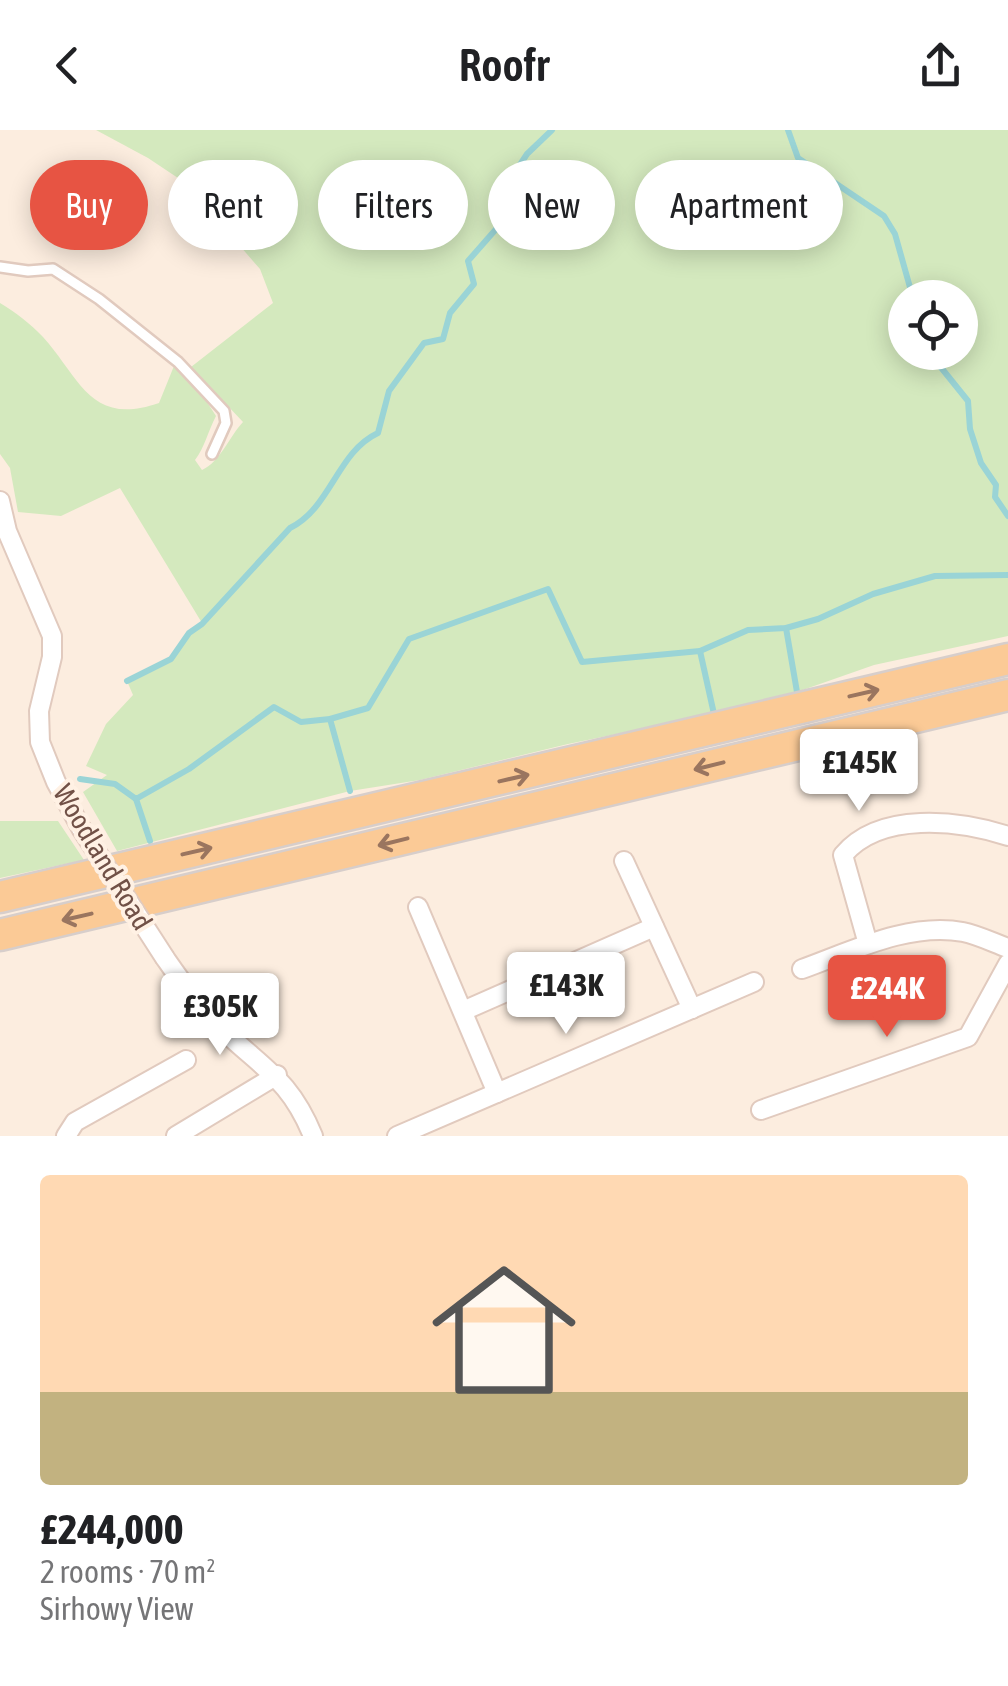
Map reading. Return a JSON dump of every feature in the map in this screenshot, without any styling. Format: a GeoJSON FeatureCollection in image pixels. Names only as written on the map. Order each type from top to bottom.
{"type":"FeatureCollection","features":[{"type":"Feature","properties":{"kind":"main road"},"geometry":{"type":"LineString","coordinates":[[0,897],[1008,659]]}},
{"type":"Feature","properties":{"kind":"main road"},"geometry":{"type":"LineString","coordinates":[[0,935],[1008,695]]}},
{"type":"Feature","properties":{"kind":"street","name":"Woodland Road"},"geometry":{"type":"LineString","coordinates":[[0,501],[7,532],[52,636],[52,657],[39,711],[40,742],[56,782],[81,828],[199,1005],[278,1075],[295,1097],[313,1136]]}},
{"type":"Feature","properties":{"kind":"street"},"geometry":{"type":"LineString","coordinates":[[868,944],[843,855],[853,843],[882,829],[915,823],[989,830],[1008,836]]}},
{"type":"Feature","properties":{"kind":"street"},"geometry":{"type":"LineString","coordinates":[[624,861],[692,1010]]}},
{"type":"Feature","properties":{"kind":"street"},"geometry":{"type":"LineString","coordinates":[[418,907],[497,1093]]}},
{"type":"Feature","properties":{"kind":"street"},"geometry":{"type":"LineString","coordinates":[[462,1011],[654,927]]}},
{"type":"Feature","properties":{"kind":"street"},"geometry":{"type":"LineString","coordinates":[[802,970],[868,944],[922,930],[964,932],[1008,948]]}},
{"type":"Feature","properties":{"kind":"street"},"geometry":{"type":"LineString","coordinates":[[761,1110],[968,1037],[1008,964]]}},
{"type":"Feature","properties":{"kind":"street"},"geometry":{"type":"LineString","coordinates":[[397,1136],[754,982]]}},
{"type":"Feature","properties":{"kind":"street"},"geometry":{"type":"LineString","coordinates":[[66,1136],[75,1122],[186,1060]]}},
{"type":"Feature","properties":{"kind":"street"},"geometry":{"type":"LineString","coordinates":[[176,1136],[278,1075]]}},
{"type":"Feature","properties":{"kind":"lane"},"geometry":{"type":"LineString","coordinates":[[0,267],[54,269],[178,362],[224,411],[226,423],[212,454]]}},
{"type":"Feature","properties":{"kind":"green space"},"geometry":{"type":"Polygon","coordinates":[[[96,130],[1008,130],[1008,636],[874,665],[797,692],[714,714],[420,780],[350,791],[117,851],[83,792],[107,775],[86,766],[106,724],[133,695],[127,681],[171,659],[189,633],[202,623],[120,488],[61,516],[18,512],[10,468],[0,454],[0,303],[38,332],[89,394],[117,409],[159,403],[174,366],[192,379],[216,416],[195,460],[202,470],[214,461],[243,422],[191,367],[273,303],[260,269],[243,250],[298,250],[298,160],[168,160],[168,171],[96,130]]]}},
{"type":"Feature","properties":{"kind":"green space"},"geometry":{"type":"Polygon","coordinates":[[[0,821],[58,821],[84,860],[0,878],[0,821]]]}},
{"type":"Feature","properties":{"kind":"waterway"},"geometry":{"type":"LineString","coordinates":[[127,681],[171,659],[189,633],[315,507],[353,453],[378,433],[389,391],[424,343],[443,339],[450,313],[474,284],[468,261],[497,228],[493,206],[527,154],[552,130]]}},
{"type":"Feature","properties":{"kind":"waterway"},"geometry":{"type":"LineString","coordinates":[[788,130],[798,158],[884,216],[895,234],[908,280]]}},
{"type":"Feature","properties":{"kind":"waterway"},"geometry":{"type":"LineString","coordinates":[[943,370],[968,401],[970,429],[981,463],[996,485],[995,497],[1008,516]]}},
{"type":"Feature","properties":{"kind":"waterway"},"geometry":{"type":"LineString","coordinates":[[80,779],[115,784],[136,799],[189,769],[274,707],[301,722],[368,708],[409,639],[548,589],[582,662],[700,651],[748,630],[786,628],[818,619],[873,594],[935,576],[1008,575]]}},
{"type":"Feature","properties":{"kind":"waterway"},"geometry":{"type":"LineString","coordinates":[[786,628],[797,692]]}},
{"type":"Feature","properties":{"kind":"waterway"},"geometry":{"type":"LineString","coordinates":[[700,651],[714,714]]}},
{"type":"Feature","properties":{"kind":"waterway"},"geometry":{"type":"LineString","coordinates":[[330,719],[350,791]]}},
{"type":"Feature","properties":{"kind":"waterway"},"geometry":{"type":"LineString","coordinates":[[136,799],[150,841]]}}]}
